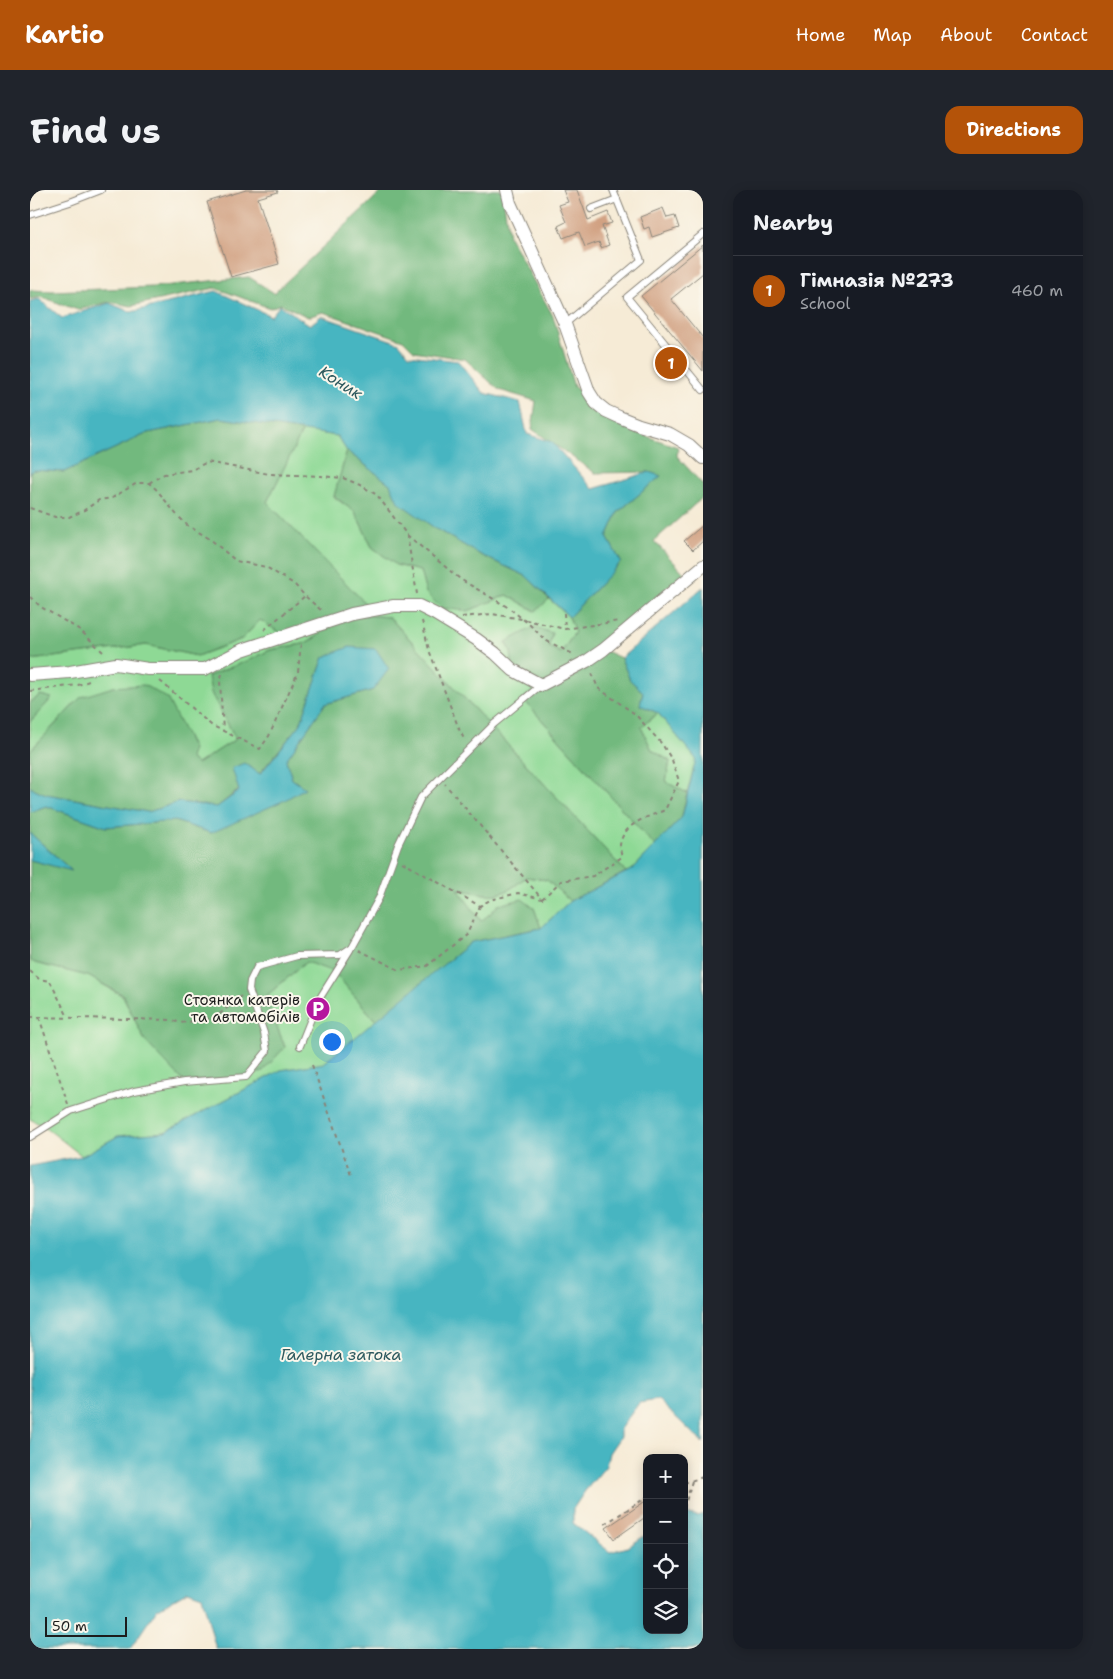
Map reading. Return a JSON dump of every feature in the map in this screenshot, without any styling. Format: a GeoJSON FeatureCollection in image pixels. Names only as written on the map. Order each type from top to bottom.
{"type":"FeatureCollection","features":[{"type":"Feature","properties":{"kind":"street"},"geometry":{"type":"LineString","coordinates":[[507,190],[510,203],[565,324],[588,392],[596,403],[606,411],[619,417],[670,434],[689,445],[703,458]]}},
{"type":"Feature","properties":{"kind":"street"},"geometry":{"type":"LineString","coordinates":[[30,675],[70,672],[116,664],[148,669],[205,669],[242,650],[352,614],[394,606],[419,606],[436,614],[476,639],[495,652],[512,670],[541,685],[587,661],[603,650],[703,566]]}},
{"type":"Feature","properties":{"kind":"lane"},"geometry":{"type":"LineString","coordinates":[[30,215],[101,190]]}},
{"type":"Feature","properties":{"kind":"lane"},"geometry":{"type":"LineString","coordinates":[[565,324],[641,260],[613,190]]}},
{"type":"Feature","properties":{"kind":"lane"},"geometry":{"type":"LineString","coordinates":[[591,209],[617,199]]}},
{"type":"Feature","properties":{"kind":"lane"},"geometry":{"type":"LineString","coordinates":[[703,234],[627,297],[703,390]]}},
{"type":"Feature","properties":{"kind":"lane"},"geometry":{"type":"LineString","coordinates":[[300,1046],[318,1001],[352,947],[379,898],[393,857],[421,797],[494,724],[541,685]]}},
{"type":"Feature","properties":{"kind":"lane"},"geometry":{"type":"LineString","coordinates":[[30,1137],[70,1111],[134,1091],[184,1082],[246,1077],[267,1051],[264,1033],[249,990],[250,981],[257,968],[297,956],[340,955],[352,947]]}},
{"type":"Feature","properties":{"kind":"path"},"geometry":{"type":"LineString","coordinates":[[30,508],[55,517],[69,517],[83,511],[99,500],[112,498],[137,483],[149,483],[164,474],[192,470],[208,462],[268,474],[343,478],[377,495],[407,535],[460,579],[509,608],[545,640],[587,661],[598,688],[635,714],[662,744],[672,760],[679,781],[665,810],[643,819],[628,828],[620,845],[622,857],[594,876],[561,881],[542,898]]}},
{"type":"Feature","properties":{"kind":"path"},"geometry":{"type":"LineString","coordinates":[[149,483],[184,522],[210,539],[236,561],[266,567],[294,584],[333,620]]}},
{"type":"Feature","properties":{"kind":"path"},"geometry":{"type":"LineString","coordinates":[[407,535],[419,606],[429,650],[459,729],[470,748]]}},
{"type":"Feature","properties":{"kind":"path"},"geometry":{"type":"LineString","coordinates":[[263,631],[305,596]]}},
{"type":"Feature","properties":{"kind":"path"},"geometry":{"type":"LineString","coordinates":[[30,597],[41,607],[80,630],[116,664]]}},
{"type":"Feature","properties":{"kind":"path"},"geometry":{"type":"LineString","coordinates":[[564,613],[565,629]]}},
{"type":"Feature","properties":{"kind":"path"},"geometry":{"type":"LineString","coordinates":[[462,617],[492,614],[522,618],[565,629],[600,625],[642,616]]}},
{"type":"Feature","properties":{"kind":"path"},"geometry":{"type":"LineString","coordinates":[[148,669],[210,725],[260,749],[269,736],[298,672],[303,630]]}},
{"type":"Feature","properties":{"kind":"path"},"geometry":{"type":"LineString","coordinates":[[223,731],[220,681],[226,658]]}},
{"type":"Feature","properties":{"kind":"path"},"geometry":{"type":"LineString","coordinates":[[440,778],[542,898]]}},
{"type":"Feature","properties":{"kind":"path"},"geometry":{"type":"LineString","coordinates":[[393,857],[480,906]]}},
{"type":"Feature","properties":{"kind":"path"},"geometry":{"type":"LineString","coordinates":[[352,947],[399,970],[427,966],[467,934],[480,906],[490,900],[518,892],[542,898]]}},
{"type":"Feature","properties":{"kind":"path"},"geometry":{"type":"LineString","coordinates":[[30,971],[39,979],[50,981],[68,1017]]}},
{"type":"Feature","properties":{"kind":"path"},"geometry":{"type":"LineString","coordinates":[[30,1016],[173,1020],[180,1023],[215,1018],[249,990]]}},
{"type":"Feature","properties":{"kind":"path"},"geometry":{"type":"LineString","coordinates":[[39,1017],[70,1111]]}},
{"type":"Feature","properties":{"kind":"path"},"geometry":{"type":"LineString","coordinates":[[312,1065],[352,1178]]}},
{"type":"Feature","properties":{"kind":"path"},"geometry":{"type":"LineString","coordinates":[[688,1482],[703,1477]]}},
{"type":"Feature","properties":{"kind":"path"},"geometry":{"type":"LineString","coordinates":[[687,1499],[692,1481]]}},
{"type":"Feature","properties":{"kind":"path"},"geometry":{"type":"LineString","coordinates":[[605,1524],[644,1499]]}},
{"type":"Feature","properties":{"kind":"green space"},"geometry":{"type":"Polygon","coordinates":[[[383,190],[502,190],[509,236],[553,316],[574,387],[634,432],[678,447],[677,456],[703,485],[703,497],[654,541],[684,573],[600,645],[603,650],[621,658],[630,680],[643,692],[640,705],[658,713],[641,727],[652,750],[670,761],[666,782],[687,793],[682,817],[655,846],[523,699],[541,685],[513,670],[511,651],[506,642],[534,627],[552,633],[549,647],[561,653],[575,632],[569,617],[621,562],[607,537],[618,512],[661,476],[649,472],[595,473],[532,429],[536,401],[499,390],[465,359],[414,351],[403,340],[323,312],[308,317],[281,304],[270,308],[215,288],[131,306],[109,302],[78,310],[41,297],[30,299],[30,290],[52,291],[153,287],[249,277],[274,293],[383,190]]]}},
{"type":"Feature","properties":{"kind":"green space"},"geometry":{"type":"Polygon","coordinates":[[[221,418],[303,430],[267,502],[366,604],[352,614],[389,617],[626,872],[570,901],[547,880],[526,877],[501,893],[487,894],[458,889],[481,921],[498,905],[522,899],[534,908],[541,928],[471,942],[376,1021],[334,972],[306,962],[265,997],[285,1047],[263,1071],[246,1077],[184,1082],[145,1041],[123,995],[88,976],[35,963],[30,960],[30,860],[71,870],[30,833],[30,812],[46,806],[106,827],[175,821],[211,833],[292,779],[286,760],[325,704],[373,690],[324,657],[300,725],[259,774],[217,807],[179,802],[148,812],[46,794],[30,787],[30,751],[81,697],[113,687],[144,685],[167,698],[193,749],[190,758],[197,764],[236,739],[211,693],[208,676],[270,650],[303,644],[315,638],[332,621],[285,636],[260,620],[242,639],[197,656],[146,645],[30,660],[30,473],[33,470],[64,472],[148,433],[221,418]]]}},
{"type":"Feature","properties":{"kind":"green space"},"geometry":{"type":"Polygon","coordinates":[[[303,430],[337,436],[347,451],[334,497],[355,512],[372,547],[396,565],[420,571],[426,593],[468,611],[507,595],[535,611],[549,599],[569,617],[575,632],[561,653],[549,647],[506,642],[511,651],[513,670],[541,685],[523,699],[655,846],[633,869],[626,872],[389,617],[352,614],[365,604],[267,502],[303,430]]]}},
{"type":"Feature","properties":{"kind":"green space"},"geometry":{"type":"Polygon","coordinates":[[[347,451],[390,484],[399,502],[436,529],[481,555],[526,576],[549,599],[536,611],[507,595],[468,611],[441,608],[426,593],[420,571],[396,565],[372,547],[355,512],[334,496],[347,451]]]}},
{"type":"Feature","properties":{"kind":"green space"},"geometry":{"type":"Polygon","coordinates":[[[260,620],[333,620],[315,638],[303,644],[270,650],[252,659],[211,693],[236,739],[197,764],[190,758],[81,697],[30,751],[30,722],[51,698],[40,695],[30,703],[30,660],[146,645],[197,656],[242,639],[260,620]]]}},
{"type":"Feature","properties":{"kind":"green space"},"geometry":{"type":"Polygon","coordinates":[[[40,695],[52,698],[30,722],[30,703],[40,695]]]}},
{"type":"Feature","properties":{"kind":"green space"},"geometry":{"type":"Polygon","coordinates":[[[658,713],[696,759],[687,793],[666,782],[670,761],[652,750],[641,727],[658,713]]]}},
{"type":"Feature","properties":{"kind":"green space"},"geometry":{"type":"Polygon","coordinates":[[[526,877],[547,880],[570,901],[541,928],[534,908],[498,905],[481,921],[457,889],[486,894],[501,893],[526,877]]]}},
{"type":"Feature","properties":{"kind":"green space"},"geometry":{"type":"Polygon","coordinates":[[[30,960],[35,963],[88,976],[123,996],[145,1041],[285,1047],[265,997],[307,961],[334,972],[376,1021],[324,1063],[281,1070],[165,1132],[118,1136],[82,1156],[45,1127],[30,1119],[30,960]]]}},
{"type":"Feature","properties":{"kind":"water","name":"Коник"},"geometry":{"type":"Polygon","coordinates":[[[216,291],[271,316],[280,305],[310,325],[321,316],[399,343],[409,355],[458,361],[484,393],[520,402],[527,434],[552,442],[593,489],[649,472],[661,476],[618,512],[607,537],[621,562],[569,617],[526,576],[481,555],[436,529],[398,502],[390,484],[347,451],[337,436],[221,418],[148,433],[64,472],[33,470],[30,473],[30,301],[39,299],[62,318],[109,303],[131,312],[216,291]]]}},
{"type":"Feature","properties":{"kind":"water","name":"Галерна затока"},"geometry":{"type":"Polygon","coordinates":[[[703,587],[703,1443],[658,1400],[639,1403],[620,1429],[620,1437],[609,1453],[606,1466],[573,1509],[573,1523],[610,1552],[628,1547],[643,1537],[643,1634],[688,1634],[688,1514],[698,1516],[703,1514],[703,1649],[216,1649],[202,1596],[188,1591],[157,1609],[130,1649],[30,1649],[30,1166],[82,1156],[118,1136],[165,1132],[281,1070],[324,1063],[471,942],[541,928],[570,901],[633,869],[682,817],[696,759],[658,713],[640,705],[643,692],[630,680],[621,658],[703,587]]]}},
{"type":"Feature","properties":{"kind":"water"},"geometry":{"type":"Polygon","coordinates":[[[349,647],[376,649],[389,669],[373,690],[325,704],[286,760],[292,779],[305,788],[285,800],[211,833],[175,821],[106,827],[46,806],[30,812],[30,787],[46,794],[148,812],[179,802],[217,807],[239,791],[232,768],[244,763],[260,774],[300,725],[324,657],[349,647]]]}},
{"type":"Feature","properties":{"kind":"water"},"geometry":{"type":"Polygon","coordinates":[[[30,833],[72,871],[30,860],[30,833]]]}},
{"type":"Feature","properties":{"kind":"building"},"geometry":{"type":"Polygon","coordinates":[[[246,190],[277,190],[278,192],[258,198],[279,264],[231,277],[207,202],[246,190]]]}},
{"type":"Feature","properties":{"kind":"building"},"geometry":{"type":"Polygon","coordinates":[[[563,190],[577,190],[588,220],[608,212],[612,223],[602,226],[609,245],[601,248],[599,242],[585,247],[579,232],[563,238],[558,226],[566,222],[559,205],[568,202],[563,190]]]}},
{"type":"Feature","properties":{"kind":"building"},"geometry":{"type":"Polygon","coordinates":[[[663,208],[667,218],[675,216],[679,228],[652,237],[649,227],[644,229],[640,217],[663,208]]]}},
{"type":"Feature","properties":{"kind":"building"},"geometry":{"type":"Polygon","coordinates":[[[703,245],[703,273],[671,299],[703,338],[703,371],[641,296],[703,245]]]}},
{"type":"Feature","properties":{"kind":"building"},"geometry":{"type":"Polygon","coordinates":[[[703,525],[703,541],[693,550],[684,541],[703,525]]]}},
{"type":"Feature","properties":{"kind":"building"},"geometry":{"type":"Polygon","coordinates":[[[643,1503],[643,1519],[614,1539],[606,1528],[643,1503]]]}},
{"type":"Feature","properties":{"kind":"place","name":"Гімназія №273"},"geometry":{"type":"Point","coordinates":[671,363]}},
{"type":"Feature","properties":{"kind":"place","name":"Стоянка катерів та автомобілів"},"geometry":{"type":"Point","coordinates":[318,1009]}}]}
